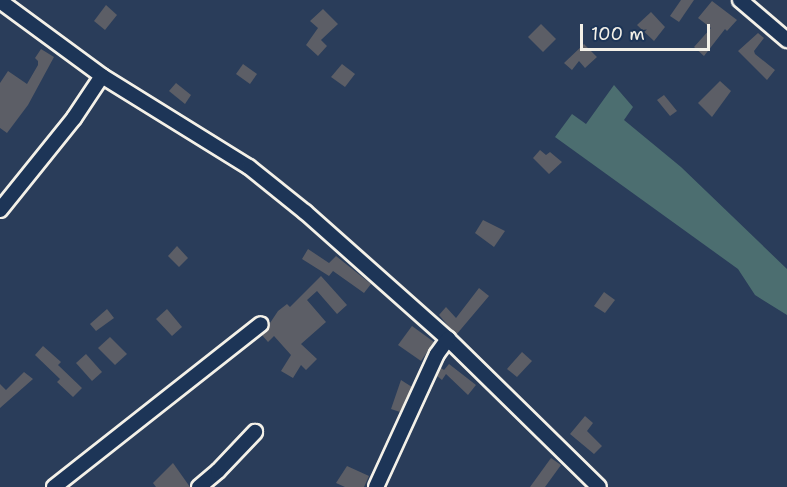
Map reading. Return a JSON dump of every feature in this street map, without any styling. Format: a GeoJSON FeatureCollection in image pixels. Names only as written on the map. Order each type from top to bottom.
{"type":"FeatureCollection","features":[{"type":"Feature","properties":{"kind":"street"},"geometry":{"type":"LineString","coordinates":[[740,0],[787,40]]}},
{"type":"Feature","properties":{"kind":"street"},"geometry":{"type":"LineString","coordinates":[[0,2],[102,76],[249,167],[357,256],[448,339],[599,487]]}},
{"type":"Feature","properties":{"kind":"street"},"geometry":{"type":"LineString","coordinates":[[0,210],[74,118],[102,76]]}},
{"type":"Feature","properties":{"kind":"street"},"geometry":{"type":"LineString","coordinates":[[54,487],[261,324]]}},
{"type":"Feature","properties":{"kind":"street"},"geometry":{"type":"LineString","coordinates":[[376,487],[437,354],[448,339]]}},
{"type":"Feature","properties":{"kind":"street"},"geometry":{"type":"LineString","coordinates":[[199,487],[219,471],[255,432]]}},
{"type":"Feature","properties":{"kind":"green space"},"geometry":{"type":"Polygon","coordinates":[[[614,85],[633,107],[624,120],[681,167],[787,269],[787,315],[755,295],[738,269],[555,137],[572,114],[586,124],[614,85]]]}},
{"type":"Feature","properties":{"kind":"building"},"geometry":{"type":"Polygon","coordinates":[[[681,0],[694,0],[679,22],[670,16],[681,0]]]}},
{"type":"Feature","properties":{"kind":"building"},"geometry":{"type":"Polygon","coordinates":[[[712,1],[737,20],[727,31],[725,29],[704,56],[694,47],[711,28],[698,18],[712,1]]]}},
{"type":"Feature","properties":{"kind":"building"},"geometry":{"type":"Polygon","coordinates":[[[106,5],[117,15],[105,30],[94,21],[106,5]]]}},
{"type":"Feature","properties":{"kind":"building"},"geometry":{"type":"Polygon","coordinates":[[[323,9],[338,24],[321,40],[327,46],[318,56],[306,45],[318,28],[310,21],[323,9]]]}},
{"type":"Feature","properties":{"kind":"building"},"geometry":{"type":"Polygon","coordinates":[[[651,12],[665,27],[654,41],[637,25],[651,12]]]}},
{"type":"Feature","properties":{"kind":"building"},"geometry":{"type":"Polygon","coordinates":[[[541,24],[556,39],[543,52],[528,37],[541,24]]]}},
{"type":"Feature","properties":{"kind":"building"},"geometry":{"type":"Polygon","coordinates":[[[758,33],[764,38],[754,51],[755,54],[775,70],[767,80],[738,51],[758,33]]]}},
{"type":"Feature","properties":{"kind":"building"},"geometry":{"type":"Polygon","coordinates":[[[584,44],[597,57],[585,68],[579,61],[572,70],[564,63],[584,44]]]}},
{"type":"Feature","properties":{"kind":"building"},"geometry":{"type":"Polygon","coordinates":[[[41,49],[54,57],[28,105],[7,133],[0,128],[0,83],[8,71],[27,84],[38,65],[35,58],[41,49]]]}},
{"type":"Feature","properties":{"kind":"building"},"geometry":{"type":"Polygon","coordinates":[[[243,64],[257,74],[250,84],[236,74],[243,64]]]}},
{"type":"Feature","properties":{"kind":"building"},"geometry":{"type":"Polygon","coordinates":[[[342,64],[355,74],[345,87],[331,77],[342,64]]]}},
{"type":"Feature","properties":{"kind":"building"},"geometry":{"type":"Polygon","coordinates":[[[720,81],[731,91],[712,117],[698,103],[720,81]]]}},
{"type":"Feature","properties":{"kind":"building"},"geometry":{"type":"Polygon","coordinates":[[[176,83],[191,95],[185,104],[169,91],[176,83]]]}},
{"type":"Feature","properties":{"kind":"building"},"geometry":{"type":"Polygon","coordinates":[[[664,95],[677,111],[670,116],[657,100],[664,95]]]}},
{"type":"Feature","properties":{"kind":"building"},"geometry":{"type":"Polygon","coordinates":[[[540,150],[546,155],[550,152],[562,162],[549,174],[533,158],[540,150]]]}},
{"type":"Feature","properties":{"kind":"building"},"geometry":{"type":"Polygon","coordinates":[[[483,220],[505,231],[494,247],[475,233],[483,220]]]}},
{"type":"Feature","properties":{"kind":"building"},"geometry":{"type":"Polygon","coordinates":[[[177,246],[188,258],[179,267],[168,256],[177,246]]]}},
{"type":"Feature","properties":{"kind":"building"},"geometry":{"type":"Polygon","coordinates":[[[308,249],[329,263],[336,256],[371,284],[364,293],[333,271],[329,276],[302,259],[308,249]]]}},
{"type":"Feature","properties":{"kind":"building"},"geometry":{"type":"Polygon","coordinates":[[[321,276],[347,305],[337,314],[317,291],[307,300],[326,322],[301,344],[317,359],[306,370],[301,365],[293,378],[281,371],[291,355],[274,336],[268,342],[262,335],[278,311],[287,304],[290,307],[321,276]]]}},
{"type":"Feature","properties":{"kind":"building"},"geometry":{"type":"Polygon","coordinates":[[[479,288],[489,296],[456,335],[439,315],[446,307],[456,318],[479,288]]]}},
{"type":"Feature","properties":{"kind":"building"},"geometry":{"type":"Polygon","coordinates":[[[604,292],[615,300],[605,313],[594,306],[604,292]]]}},
{"type":"Feature","properties":{"kind":"building"},"geometry":{"type":"Polygon","coordinates":[[[107,309],[114,318],[96,331],[90,324],[107,309]]]}},
{"type":"Feature","properties":{"kind":"building"},"geometry":{"type":"Polygon","coordinates":[[[167,309],[182,327],[172,336],[156,319],[167,309]]]}},
{"type":"Feature","properties":{"kind":"building"},"geometry":{"type":"Polygon","coordinates":[[[412,326],[434,342],[421,361],[398,345],[412,326]]]}},
{"type":"Feature","properties":{"kind":"building"},"geometry":{"type":"Polygon","coordinates":[[[110,337],[127,354],[115,365],[98,348],[110,337]]]}},
{"type":"Feature","properties":{"kind":"building"},"geometry":{"type":"Polygon","coordinates":[[[43,346],[61,362],[58,365],[82,388],[73,397],[57,382],[60,379],[35,355],[43,346]]]}},
{"type":"Feature","properties":{"kind":"building"},"geometry":{"type":"Polygon","coordinates":[[[522,352],[532,361],[517,377],[507,369],[522,352]]]}},
{"type":"Feature","properties":{"kind":"building"},"geometry":{"type":"Polygon","coordinates":[[[86,354],[102,372],[92,381],[76,363],[86,354]]]}},
{"type":"Feature","properties":{"kind":"building"},"geometry":{"type":"Polygon","coordinates":[[[449,364],[476,385],[468,395],[446,374],[442,380],[437,376],[441,368],[444,370],[449,364]]]}},
{"type":"Feature","properties":{"kind":"building"},"geometry":{"type":"Polygon","coordinates":[[[24,372],[33,379],[0,408],[0,384],[6,390],[24,372]]]}},
{"type":"Feature","properties":{"kind":"building"},"geometry":{"type":"Polygon","coordinates":[[[401,380],[412,387],[400,412],[391,409],[401,380]]]}},
{"type":"Feature","properties":{"kind":"building"},"geometry":{"type":"Polygon","coordinates":[[[585,416],[593,423],[587,431],[602,446],[594,454],[570,434],[585,416]]]}},
{"type":"Feature","properties":{"kind":"building"},"geometry":{"type":"Polygon","coordinates":[[[551,458],[561,465],[545,487],[530,487],[551,458]]]}},
{"type":"Feature","properties":{"kind":"building"},"geometry":{"type":"Polygon","coordinates":[[[173,463],[190,487],[156,487],[153,483],[173,463]]]}},
{"type":"Feature","properties":{"kind":"building"},"geometry":{"type":"Polygon","coordinates":[[[347,466],[369,476],[364,487],[345,487],[336,483],[347,466]]]}}]}
